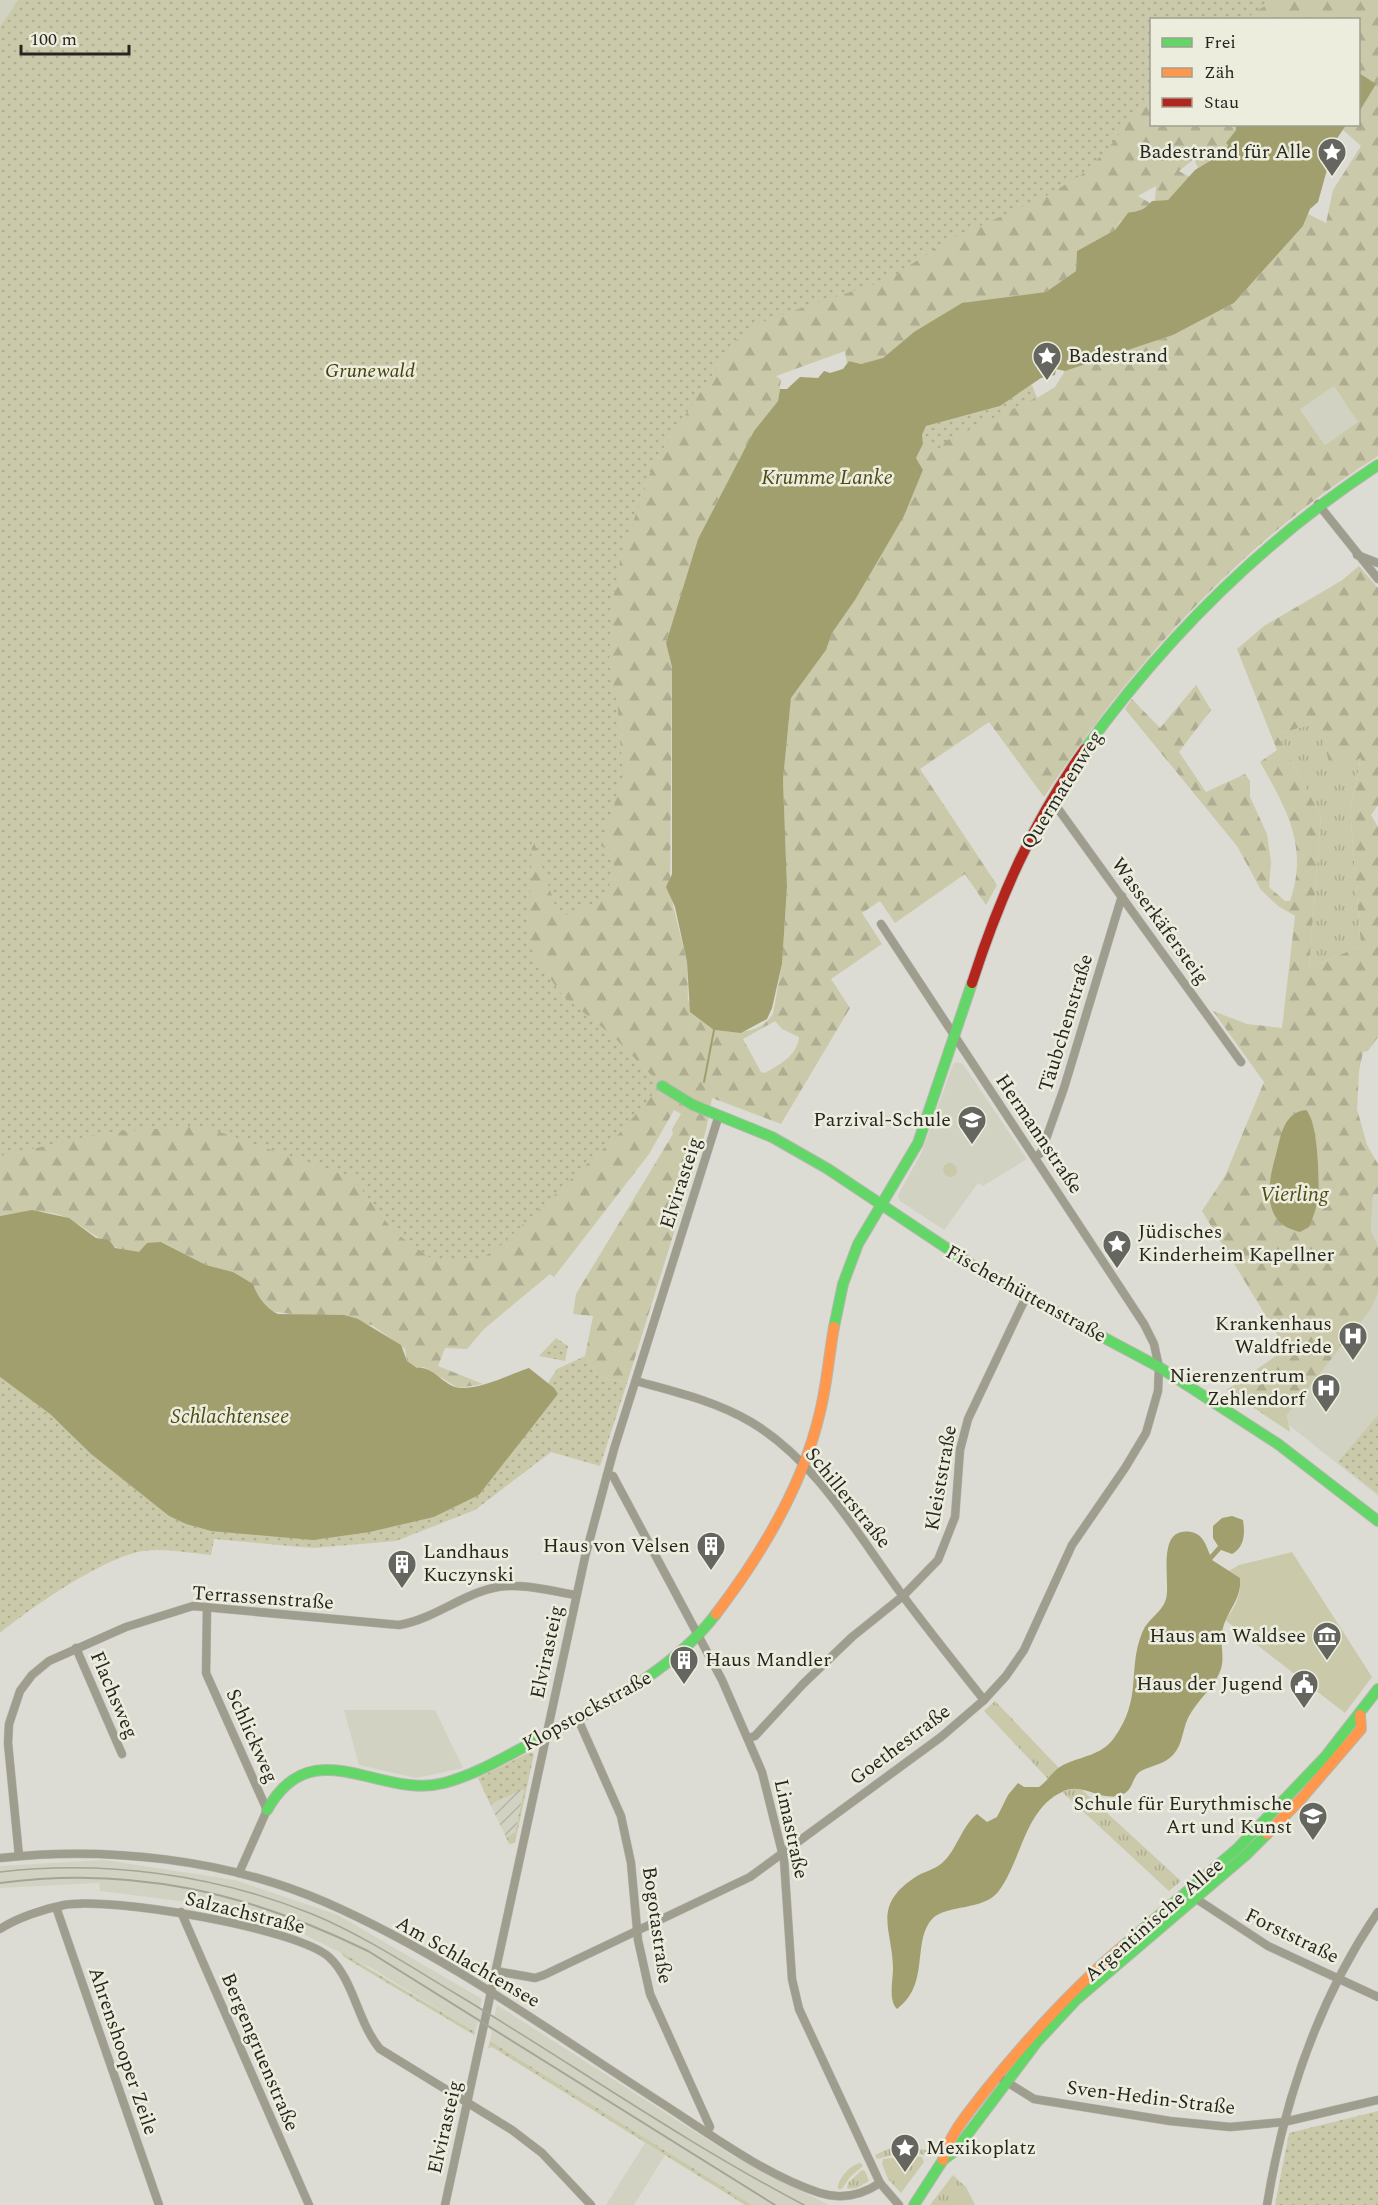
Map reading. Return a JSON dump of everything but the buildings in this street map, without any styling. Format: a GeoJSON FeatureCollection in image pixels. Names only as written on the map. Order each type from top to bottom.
{"type":"FeatureCollection","features":[{"type":"Feature","properties":{"kind":"street","name":"Quermatenweg"},"geometry":{"type":"LineString","coordinates":[[879,1206],[913,1157],[1001,900],[1031,832],[1052,799],[1121,700],[1189,622],[1252,559],[1318,504],[1378,465]]}},
{"type":"Feature","properties":{"kind":"street"},"geometry":{"type":"LineString","coordinates":[[1318,504],[1378,579]]}},
{"type":"Feature","properties":{"kind":"street"},"geometry":{"type":"LineString","coordinates":[[1356,554],[1378,563]]}},
{"type":"Feature","properties":{"kind":"street","name":"Wasserkäfersteig"},"geometry":{"type":"LineString","coordinates":[[1052,799],[1241,1062]]}},
{"type":"Feature","properties":{"kind":"street","name":"Täubchenstraße"},"geometry":{"type":"LineString","coordinates":[[1035,1157],[1041,1153],[1064,1088],[1122,896]]}},
{"type":"Feature","properties":{"kind":"street","name":"Hermannstraße"},"geometry":{"type":"LineString","coordinates":[[881,924],[1144,1324],[1154,1344],[1159,1367]]}},
{"type":"Feature","properties":{"kind":"street","name":"Fischerhüttenstraße"},"geometry":{"type":"LineString","coordinates":[[662,1086],[693,1105],[771,1137],[828,1169],[879,1206],[1026,1297],[1159,1367],[1278,1444],[1378,1521]]}},
{"type":"Feature","properties":{"kind":"street","name":"Elvirasteig"},"geometry":{"type":"LineString","coordinates":[[445,2205],[576,1595],[607,1475],[719,1115]]}},
{"type":"Feature","properties":{"kind":"street","name":"Klopstockstraße"},"geometry":{"type":"LineString","coordinates":[[267,1810],[284,1786],[316,1770],[349,1770],[388,1783],[427,1786],[472,1773],[578,1719],[655,1673],[698,1637],[730,1598],[757,1554],[802,1463],[819,1419],[843,1282],[857,1246],[879,1206]]}},
{"type":"Feature","properties":{"kind":"street","name":"Kleiststraße"},"geometry":{"type":"LineString","coordinates":[[749,1738],[755,1736],[803,1684],[852,1637],[903,1596],[928,1572],[944,1548],[955,1516],[960,1450],[968,1419],[1026,1297]]}},
{"type":"Feature","properties":{"kind":"street","name":"Goethestraße"},"geometry":{"type":"LineString","coordinates":[[496,1971],[536,1978],[750,1877],[941,1737],[984,1700],[1006,1676],[1024,1650],[1072,1545],[1136,1452],[1152,1414],[1158,1391],[1159,1367]]}},
{"type":"Feature","properties":{"kind":"street","name":"Schillerstraße"},"geometry":{"type":"LineString","coordinates":[[636,1381],[694,1396],[728,1410],[753,1423],[802,1463],[852,1524],[903,1596],[984,1700]]}},
{"type":"Feature","properties":{"kind":"street","name":"Limastraße"},"geometry":{"type":"LineString","coordinates":[[607,1475],[613,1476],[749,1738],[770,1796],[783,1854],[792,1979],[797,2003],[806,2029],[880,2183],[899,2205]]}},
{"type":"Feature","properties":{"kind":"street","name":"Terrassenstraße"},"geometry":{"type":"LineString","coordinates":[[19,1856],[8,1743],[13,1707],[32,1675],[49,1661],[76,1648],[181,1608],[207,1607],[399,1625],[414,1623],[475,1595],[497,1588],[534,1587],[576,1595]]}},
{"type":"Feature","properties":{"kind":"street","name":"Schlickweg"},"geometry":{"type":"LineString","coordinates":[[207,1607],[206,1673],[267,1810],[239,1873]]}},
{"type":"Feature","properties":{"kind":"street","name":"Flachsweg"},"geometry":{"type":"LineString","coordinates":[[76,1648],[122,1754]]}},
{"type":"Feature","properties":{"kind":"street","name":"Argentinische Allee"},"geometry":{"type":"LineString","coordinates":[[914,2205],[944,2160],[955,2151],[1030,2035],[1071,1992],[1238,1848],[1293,1792],[1359,1715],[1378,1689]]}},
{"type":"Feature","properties":{"kind":"street","name":"Argentinische Allee"},"geometry":{"type":"LineString","coordinates":[[1001,2079],[1076,2000],[1246,1855],[1301,1799],[1361,1729],[1359,1715]]}},
{"type":"Feature","properties":{"kind":"street","name":"Bogotastraße"},"geometry":{"type":"LineString","coordinates":[[578,1719],[621,1816],[631,1863],[637,1932],[650,1994],[710,2127],[707,2132]]}},
{"type":"Feature","properties":{"kind":"street","name":"Am Schlachtensee"},"geometry":{"type":"LineString","coordinates":[[0,1858],[98,1855],[147,1858],[239,1873],[335,1907],[491,1993],[748,2158],[821,2194],[848,2196],[880,2183]]}},
{"type":"Feature","properties":{"kind":"street","name":"Forststraße"},"geometry":{"type":"LineString","coordinates":[[1195,1898],[1268,1946],[1378,1997]]}},
{"type":"Feature","properties":{"kind":"street","name":"Salzachstraße"},"geometry":{"type":"LineString","coordinates":[[0,1929],[56,1907],[115,1904],[182,1912],[295,1940],[320,1951],[337,1966],[368,2035],[380,2049],[468,2102],[542,2153],[591,2205]]}},
{"type":"Feature","properties":{"kind":"street","name":"Ahrenshooper Zeile"},"geometry":{"type":"LineString","coordinates":[[56,1907],[159,2205]]}},
{"type":"Feature","properties":{"kind":"street","name":"Bergengruenstraße"},"geometry":{"type":"LineString","coordinates":[[182,1912],[309,2205]]}},
{"type":"Feature","properties":{"kind":"street"},"geometry":{"type":"LineString","coordinates":[[1267,2205],[1284,2122],[1306,2050],[1338,1977],[1378,1912]]}},
{"type":"Feature","properties":{"kind":"street","name":"Sven-Hedin-Straße"},"geometry":{"type":"LineString","coordinates":[[1001,2079],[1034,2099],[1170,2121],[1230,2127],[1284,2122],[1378,2100]]}},
{"type":"Feature","properties":{"kind":"shaded area"},"geometry":{"type":"Polygon","coordinates":[[[0,0],[18,0],[0,27],[0,0]]]}},
{"type":"Feature","properties":{"kind":"shaded area"},"geometry":{"type":"Polygon","coordinates":[[[1334,386],[1359,422],[1325,445],[1300,408],[1334,386]]]}},
{"type":"Feature","properties":{"kind":"shaded area","name":"Parzival-Schule"},"geometry":{"type":"Polygon","coordinates":[[[956,1062],[963,1064],[1027,1159],[983,1186],[978,1183],[944,1230],[900,1201],[898,1195],[922,1152],[953,1064],[956,1062]]]}},
{"type":"Feature","properties":{"kind":"shaded area"},"geometry":{"type":"Polygon","coordinates":[[[1373,1194],[1378,1194],[1378,1245],[1371,1231],[1373,1194]]]}},
{"type":"Feature","properties":{"kind":"shaded area","name":"Krankenhaus Waldfriede"},"geometry":{"type":"Polygon","coordinates":[[[1378,1293],[1378,1496],[1289,1425],[1287,1415],[1371,1309],[1378,1293]]]}},
{"type":"Feature","properties":{"kind":"shaded area"},"geometry":{"type":"Polygon","coordinates":[[[344,1710],[435,1710],[463,1768],[416,1778],[359,1765],[344,1710]]]}},
{"type":"Feature","properties":{"kind":"shaded area"},"geometry":{"type":"Polygon","coordinates":[[[524,1788],[515,1833],[506,1837],[490,1804],[524,1788]]]}},
{"type":"Feature","properties":{"kind":"shaded area"},"geometry":{"type":"Polygon","coordinates":[[[104,1860],[235,1880],[338,1915],[482,1999],[480,2007],[494,2016],[497,2005],[733,2156],[829,2205],[752,2205],[490,2041],[492,2031],[489,2028],[478,2022],[475,2032],[373,1969],[303,1934],[204,1904],[100,1891],[99,1883],[0,1888],[0,1866],[104,1860]]]}},
{"type":"Feature","properties":{"kind":"shaded area"},"geometry":{"type":"Polygon","coordinates":[[[645,2143],[665,2155],[634,2205],[606,2205],[645,2143]]]}},
{"type":"Feature","properties":{"kind":"green space","name":"Grunewald"},"geometry":{"type":"Polygon","coordinates":[[[18,0],[1274,0],[1247,18],[1150,18],[1150,92],[1108,149],[1081,175],[1048,195],[949,240],[887,280],[768,319],[734,342],[654,462],[621,557],[611,610],[609,663],[618,710],[623,777],[601,846],[613,852],[611,881],[607,890],[594,902],[578,911],[559,917],[532,836],[529,933],[533,954],[562,995],[614,1037],[662,1086],[617,1136],[498,1248],[477,1261],[432,1259],[394,1232],[353,1178],[202,1126],[109,1132],[0,1156],[0,27],[18,0]]]}},
{"type":"Feature","properties":{"kind":"green space","name":"Grunewald"},"geometry":{"type":"Polygon","coordinates":[[[19,0],[1378,0],[1378,456],[1328,490],[1281,527],[1193,608],[1114,699],[1044,797],[989,722],[920,769],[997,885],[986,905],[965,874],[895,923],[880,901],[862,913],[882,944],[831,979],[850,1008],[781,1124],[712,1098],[706,1130],[627,1383],[599,1377],[585,1356],[593,1316],[573,1314],[576,1294],[673,1134],[672,1129],[681,1114],[674,1110],[649,1154],[554,1277],[550,1274],[484,1329],[467,1349],[445,1348],[438,1366],[483,1384],[458,1388],[424,1367],[417,1368],[407,1361],[405,1349],[372,1325],[269,1311],[256,1293],[233,1272],[206,1265],[162,1242],[140,1252],[131,1252],[112,1246],[77,1223],[53,1213],[35,1212],[0,1216],[0,27],[19,0]],[[1150,18],[1150,126],[1236,126],[1236,130],[1226,143],[1228,145],[1226,151],[1198,168],[1194,159],[1179,171],[1190,177],[1168,200],[1155,201],[1156,186],[1138,196],[1150,203],[1147,210],[1135,211],[1120,222],[1115,230],[1077,251],[1076,271],[1046,292],[1018,297],[914,332],[883,358],[861,364],[849,361],[847,364],[845,351],[776,376],[781,380],[778,401],[754,431],[698,539],[666,643],[672,667],[670,893],[687,962],[688,1000],[714,1030],[739,1032],[754,1029],[761,1026],[773,1014],[782,964],[787,887],[783,780],[791,698],[826,650],[832,633],[855,600],[904,516],[923,470],[916,458],[923,444],[922,435],[1000,406],[1032,385],[1037,398],[1055,387],[1065,371],[1173,335],[1234,303],[1303,226],[1308,214],[1326,223],[1333,190],[1361,146],[1342,129],[1345,126],[1360,126],[1360,110],[1375,84],[1360,74],[1360,18],[1150,18]],[[1334,386],[1300,409],[1325,445],[1358,422],[1334,386]],[[775,1021],[743,1039],[761,1072],[765,1073],[782,1063],[798,1044],[799,1037],[782,1029],[775,1021]]]}},
{"type":"Feature","properties":{"kind":"green space"},"geometry":{"type":"Polygon","coordinates":[[[1031,385],[1036,398],[957,435],[946,441],[939,450],[923,444],[922,435],[926,426],[1000,406],[1031,385]]]}},
{"type":"Feature","properties":{"kind":"green space"},"geometry":{"type":"Polygon","coordinates":[[[1359,566],[1378,588],[1378,805],[1371,815],[1378,827],[1378,1037],[1368,1051],[1363,1052],[1359,1071],[1357,1109],[1367,1145],[1378,1164],[1378,1194],[1373,1194],[1371,1231],[1378,1245],[1378,1293],[1371,1309],[1287,1415],[1290,1432],[1227,1390],[1286,1349],[1202,1211],[1225,1176],[1264,1082],[1213,1011],[1247,1024],[1282,1028],[1295,916],[1278,906],[1261,890],[1237,846],[1125,709],[1132,699],[1160,728],[1196,685],[1211,710],[1179,752],[1206,792],[1245,774],[1250,781],[1250,797],[1267,834],[1271,862],[1269,887],[1285,901],[1290,901],[1297,863],[1296,845],[1286,812],[1260,762],[1277,750],[1237,649],[1264,626],[1341,581],[1359,566]],[[1317,722],[1277,735],[1321,816],[1309,968],[1361,946],[1350,809],[1361,758],[1332,771],[1317,722]],[[1309,1113],[1294,1114],[1288,1120],[1279,1140],[1268,1193],[1270,1205],[1276,1216],[1294,1231],[1312,1220],[1318,1194],[1317,1152],[1309,1113]]]}},
{"type":"Feature","properties":{"kind":"green space"},"geometry":{"type":"Polygon","coordinates":[[[1317,722],[1361,757],[1350,809],[1361,946],[1309,968],[1321,816],[1277,735],[1317,722]]]}},
{"type":"Feature","properties":{"kind":"green space"},"geometry":{"type":"Polygon","coordinates":[[[950,1163],[955,1165],[957,1170],[955,1175],[950,1177],[945,1175],[943,1170],[945,1165],[950,1163]]]}},
{"type":"Feature","properties":{"kind":"green space"},"geometry":{"type":"Polygon","coordinates":[[[556,1338],[568,1346],[565,1361],[539,1356],[556,1338]]]}},
{"type":"Feature","properties":{"kind":"green space"},"geometry":{"type":"Polygon","coordinates":[[[585,1356],[599,1377],[627,1383],[600,1466],[551,1452],[475,1510],[396,1541],[313,1548],[214,1539],[211,1555],[160,1550],[126,1555],[68,1585],[0,1633],[0,1377],[50,1414],[91,1454],[169,1516],[186,1524],[211,1531],[370,1532],[434,1517],[479,1495],[558,1394],[548,1383],[557,1369],[585,1356]]]}},
{"type":"Feature","properties":{"kind":"green space"},"geometry":{"type":"Polygon","coordinates":[[[1378,1415],[1378,1494],[1338,1462],[1378,1415]]]}},
{"type":"Feature","properties":{"kind":"green space"},"geometry":{"type":"Polygon","coordinates":[[[1292,1552],[1372,1677],[1345,1713],[1225,1620],[1235,1606],[1240,1590],[1240,1578],[1229,1571],[1239,1565],[1292,1552]]]}},
{"type":"Feature","properties":{"kind":"green space"},"geometry":{"type":"Polygon","coordinates":[[[995,1701],[1059,1768],[1048,1779],[984,1711],[995,1701]]]}},
{"type":"Feature","properties":{"kind":"green space"},"geometry":{"type":"Polygon","coordinates":[[[530,1752],[534,1754],[515,1843],[509,1844],[506,1837],[515,1833],[524,1789],[490,1804],[478,1778],[530,1752]]]}},
{"type":"Feature","properties":{"kind":"green space"},"geometry":{"type":"Polygon","coordinates":[[[1081,1789],[1181,1881],[1169,1891],[1062,1792],[1081,1789]]]}},
{"type":"Feature","properties":{"kind":"green space"},"geometry":{"type":"Polygon","coordinates":[[[341,1952],[475,2032],[474,2035],[344,1957],[341,1952]]]}},
{"type":"Feature","properties":{"kind":"green space"},"geometry":{"type":"Polygon","coordinates":[[[490,2041],[752,2205],[745,2205],[492,2047],[488,2048],[490,2041]]]}},
{"type":"Feature","properties":{"kind":"green space"},"geometry":{"type":"Polygon","coordinates":[[[1378,2111],[1378,2205],[1275,2205],[1289,2133],[1378,2111]]]}},
{"type":"Feature","properties":{"kind":"green space"},"geometry":{"type":"Polygon","coordinates":[[[907,2146],[930,2151],[927,2155],[904,2152],[877,2159],[875,2155],[890,2148],[907,2146]]]}},
{"type":"Feature","properties":{"kind":"green space"},"geometry":{"type":"Polygon","coordinates":[[[922,2157],[924,2162],[901,2193],[888,2179],[882,2164],[883,2159],[922,2157]]]}},
{"type":"Feature","properties":{"kind":"green space"},"geometry":{"type":"Polygon","coordinates":[[[861,2163],[863,2166],[850,2177],[842,2189],[838,2189],[845,2173],[861,2163]]]}},
{"type":"Feature","properties":{"kind":"green space"},"geometry":{"type":"Polygon","coordinates":[[[862,2170],[865,2171],[869,2181],[857,2188],[847,2189],[848,2183],[862,2170]]]}},
{"type":"Feature","properties":{"kind":"green space"},"geometry":{"type":"Polygon","coordinates":[[[953,2175],[966,2187],[975,2205],[930,2205],[953,2175]]]}},
{"type":"Feature","properties":{"kind":"water"},"geometry":{"type":"Polygon","coordinates":[[[1360,74],[1376,84],[1360,110],[1360,74]]]}},
{"type":"Feature","properties":{"kind":"water","name":"Krumme Lanke"},"geometry":{"type":"Polygon","coordinates":[[[1236,126],[1345,126],[1328,152],[1328,166],[1318,202],[1310,209],[1303,226],[1234,303],[1173,335],[1065,371],[1056,369],[1055,375],[1041,378],[1000,406],[926,426],[922,435],[923,444],[916,458],[923,470],[904,516],[855,600],[832,633],[826,650],[791,698],[783,780],[787,887],[782,964],[772,1008],[767,1019],[741,1033],[714,1030],[690,1012],[687,962],[675,907],[666,887],[672,874],[672,667],[666,643],[698,539],[754,431],[778,401],[780,389],[787,389],[800,377],[818,378],[824,371],[830,373],[843,369],[849,361],[861,364],[883,358],[914,332],[962,303],[1046,292],[1076,271],[1077,251],[1115,230],[1128,213],[1142,210],[1152,201],[1168,200],[1195,170],[1226,151],[1228,145],[1226,143],[1236,130],[1236,126]]]}},
{"type":"Feature","properties":{"kind":"water","name":"Vierling"},"geometry":{"type":"Polygon","coordinates":[[[1306,1110],[1316,1138],[1319,1191],[1309,1227],[1300,1232],[1288,1228],[1279,1221],[1273,1213],[1269,1192],[1272,1169],[1283,1128],[1292,1116],[1306,1110]]]}},
{"type":"Feature","properties":{"kind":"water","name":"Schlachtensee"},"geometry":{"type":"Polygon","coordinates":[[[32,1210],[69,1218],[96,1238],[109,1240],[115,1248],[139,1252],[147,1243],[161,1242],[206,1265],[233,1272],[253,1284],[262,1302],[278,1314],[344,1315],[358,1319],[401,1345],[407,1361],[417,1368],[434,1373],[453,1386],[468,1388],[477,1386],[529,1368],[558,1394],[479,1495],[434,1517],[370,1532],[313,1540],[211,1531],[186,1524],[169,1516],[91,1454],[50,1414],[0,1377],[0,1216],[32,1210]]]}},
{"type":"Feature","properties":{"kind":"water"},"geometry":{"type":"Polygon","coordinates":[[[1232,1516],[1243,1520],[1242,1544],[1232,1554],[1221,1550],[1212,1560],[1240,1578],[1239,1592],[1225,1621],[1222,1633],[1221,1669],[1215,1682],[1188,1718],[1176,1751],[1165,1761],[1141,1771],[1128,1790],[1121,1795],[1107,1796],[1071,1789],[1051,1799],[1032,1822],[1013,1866],[998,1892],[984,1902],[947,1911],[933,1918],[923,1938],[914,1987],[897,2009],[892,1995],[893,1969],[887,1920],[888,1909],[893,1899],[914,1878],[947,1858],[967,1825],[977,1814],[987,1822],[997,1817],[1008,1795],[1018,1783],[1024,1787],[1039,1787],[1059,1767],[1097,1752],[1109,1744],[1123,1724],[1132,1697],[1135,1659],[1142,1633],[1166,1599],[1167,1556],[1173,1537],[1180,1532],[1195,1533],[1204,1540],[1210,1555],[1218,1546],[1213,1538],[1213,1526],[1222,1518],[1232,1516]]]}},
{"type":"Feature","properties":{"kind":"waterway"},"geometry":{"type":"LineString","coordinates":[[704,1082],[714,1030]]}},
{"type":"Feature","properties":{"kind":"tram line"},"geometry":{"type":"LineString","coordinates":[[0,1872],[79,1868],[119,1869],[158,1874],[236,1889],[312,1914],[386,1952],[672,2129],[804,2205]]}},
{"type":"Feature","properties":{"kind":"railway"},"geometry":{"type":"LineString","coordinates":[[0,1883],[49,1878],[144,1881],[189,1888],[234,1899],[279,1913],[323,1931],[368,1951],[775,2205]]}},
{"type":"Feature","properties":{"kind":"traffic: fast"},"geometry":{"type":"LineString","coordinates":[[1085,749],[1149,668],[1218,594],[1295,526],[1335,494],[1378,465]]}},
{"type":"Feature","properties":{"kind":"traffic: fast"},"geometry":{"type":"LineString","coordinates":[[834,1327],[843,1284],[858,1244],[918,1143],[972,983]]}},
{"type":"Feature","properties":{"kind":"traffic: fast"},"geometry":{"type":"LineString","coordinates":[[662,1086],[693,1105],[772,1137],[828,1169],[990,1277],[1159,1367],[1278,1444],[1378,1521]]}},
{"type":"Feature","properties":{"kind":"traffic: fast"},"geometry":{"type":"LineString","coordinates":[[267,1810],[285,1786],[305,1774],[326,1770],[348,1772],[395,1783],[420,1786],[444,1783],[481,1769],[611,1700],[657,1671],[698,1635],[716,1614]]}},
{"type":"Feature","properties":{"kind":"traffic: fast"},"geometry":{"type":"LineString","coordinates":[[1123,1946],[1238,1848],[1325,1757],[1378,1689]]}},
{"type":"Feature","properties":{"kind":"traffic: fast"},"geometry":{"type":"LineString","coordinates":[[914,2205],[943,2160],[955,2151],[1037,2042],[1076,2000],[1246,1855],[1267,1834]]}},
{"type":"Feature","properties":{"kind":"traffic: slow"},"geometry":{"type":"LineString","coordinates":[[716,1614],[764,1544],[803,1466],[822,1401],[834,1327]]}},
{"type":"Feature","properties":{"kind":"traffic: slow"},"geometry":{"type":"LineString","coordinates":[[1267,1834],[1301,1799],[1361,1729],[1360,1715]]}},
{"type":"Feature","properties":{"kind":"traffic: slow"},"geometry":{"type":"LineString","coordinates":[[943,2160],[950,2141],[961,2123],[986,2090],[1068,1997],[1123,1946]]}},
{"type":"Feature","properties":{"kind":"traffic: jam"},"geometry":{"type":"LineString","coordinates":[[972,983],[994,921],[1019,862],[1049,804],[1085,749]]}},
{"type":"Feature","properties":{"kind":"place","name":"Badestrand für Alle"},"geometry":{"type":"Point","coordinates":[1332,178]}},
{"type":"Feature","properties":{"kind":"place","name":"Badestrand"},"geometry":{"type":"Point","coordinates":[1047,382]}},
{"type":"Feature","properties":{"kind":"place","name":"Parzival-Schule"},"geometry":{"type":"Point","coordinates":[972,1146]}},
{"type":"Feature","properties":{"kind":"place","name":"Jüdisches Kinderheim Kapellner"},"geometry":{"type":"Point","coordinates":[1117,1270]}},
{"type":"Feature","properties":{"kind":"place","name":"Krankenhaus Waldfriede"},"geometry":{"type":"Point","coordinates":[1353,1362]}},
{"type":"Feature","properties":{"kind":"place","name":"Nierenzentrum Zehlendorf"},"geometry":{"type":"Point","coordinates":[1326,1414]}},
{"type":"Feature","properties":{"kind":"place","name":"Haus von Velsen"},"geometry":{"type":"Point","coordinates":[711,1572]}},
{"type":"Feature","properties":{"kind":"place","name":"Landhaus Kuczynski"},"geometry":{"type":"Point","coordinates":[402,1590]}},
{"type":"Feature","properties":{"kind":"place","name":"Haus am Waldsee"},"geometry":{"type":"Point","coordinates":[1327,1662]}},
{"type":"Feature","properties":{"kind":"place","name":"Haus Mandler"},"geometry":{"type":"Point","coordinates":[684,1686]}},
{"type":"Feature","properties":{"kind":"place","name":"Haus der Jugend"},"geometry":{"type":"Point","coordinates":[1304,1710]}},
{"type":"Feature","properties":{"kind":"place","name":"Schule für Eurythmische Art und Kunst"},"geometry":{"type":"Point","coordinates":[1313,1842]}},
{"type":"Feature","properties":{"kind":"place","name":"Mexikoplatz"},"geometry":{"type":"Point","coordinates":[905,2174]}}]}
